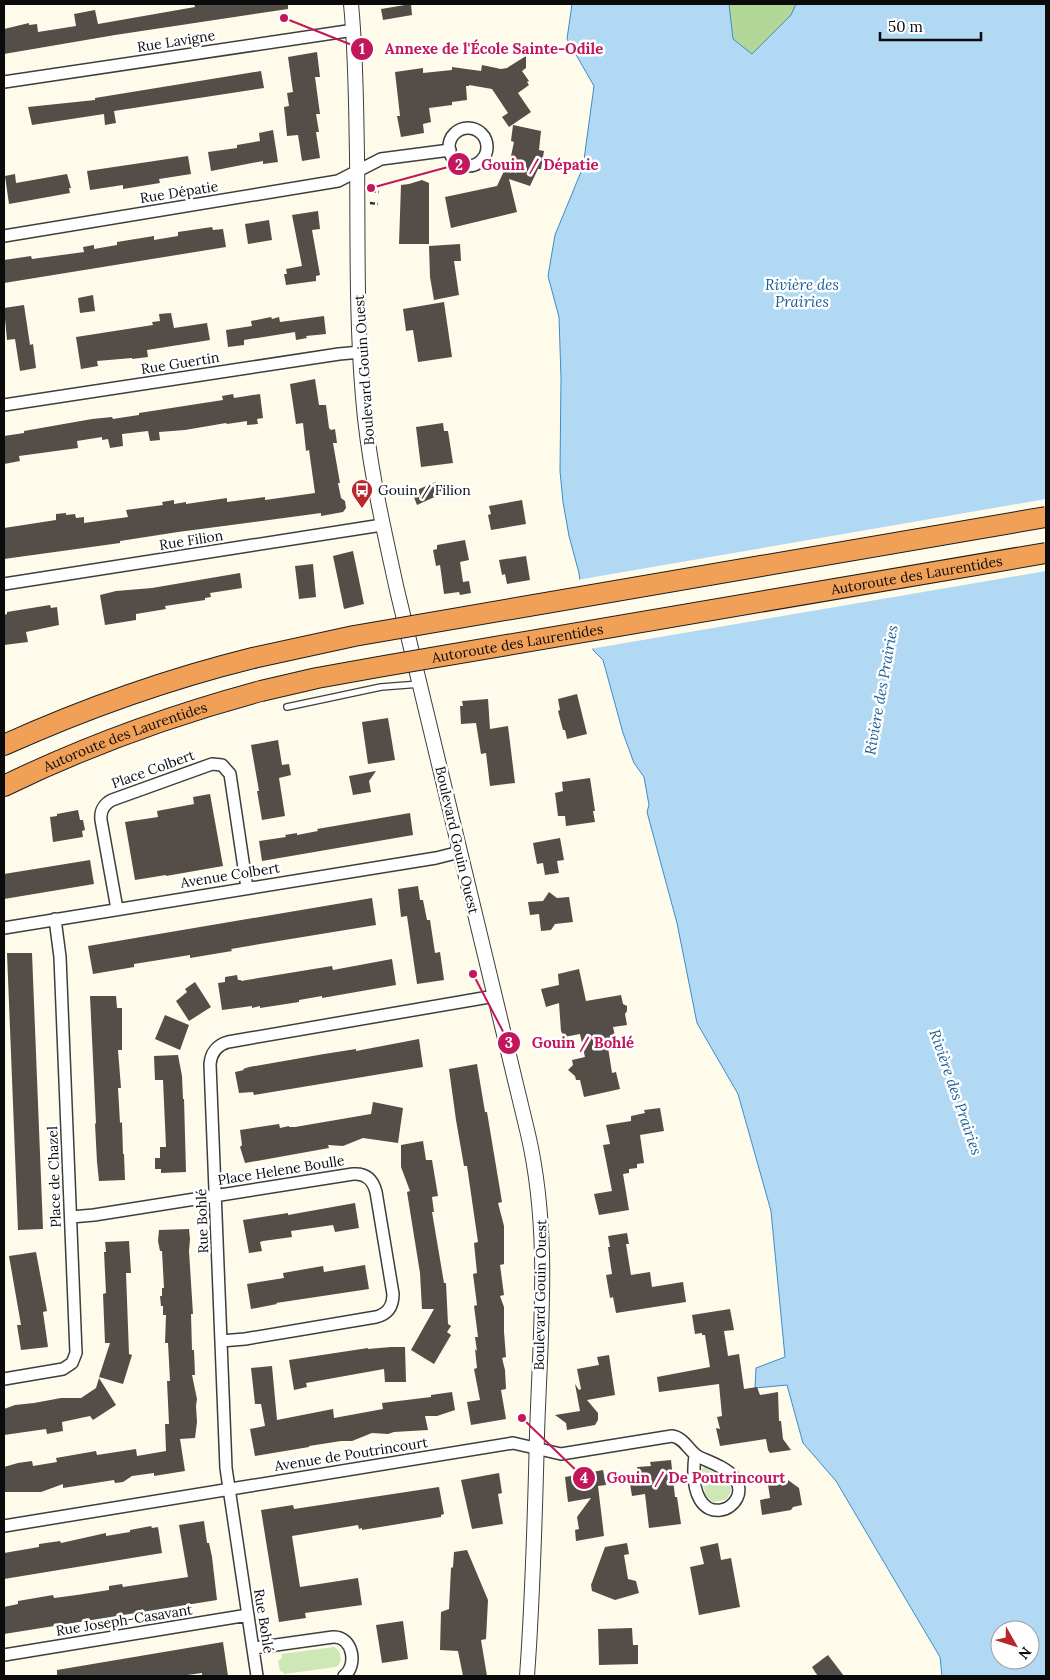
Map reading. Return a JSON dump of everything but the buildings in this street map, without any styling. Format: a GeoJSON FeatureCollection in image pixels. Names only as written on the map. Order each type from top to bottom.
{"type":"FeatureCollection","features":[{"type":"Feature","properties":{"kind":"highway"},"geometry":{"type":"LineString","coordinates":[[4,745],[54,723],[131,695],[210,669],[303,646],[1046,517]]}},
{"type":"Feature","properties":{"kind":"highway","name":"Autoroute des Laurentides"},"geometry":{"type":"LineString","coordinates":[[4,786],[68,756],[128,732],[261,691],[317,678],[1046,552]]}},
{"type":"Feature","properties":{"kind":"street","name":"Boulevard Gouin Ouest"},"geometry":{"type":"LineString","coordinates":[[351,4],[357,80],[358,276],[363,396],[368,443],[382,525],[530,1141],[541,1210],[543,1255],[532,1614],[527,1676]]}},
{"type":"Feature","properties":{"kind":"street","name":"Rue Lavigne"},"geometry":{"type":"LineString","coordinates":[[4,82],[354,30]]}},
{"type":"Feature","properties":{"kind":"street","name":"Rue Dépatie"},"geometry":{"type":"LineString","coordinates":[[4,236],[338,181],[381,159],[450,150]]}},
{"type":"Feature","properties":{"kind":"street","name":"Rue Guertin"},"geometry":{"type":"LineString","coordinates":[[4,405],[361,352]]}},
{"type":"Feature","properties":{"kind":"street","name":"Rue Filion"},"geometry":{"type":"LineString","coordinates":[[4,584],[382,525]]}},
{"type":"Feature","properties":{"kind":"street","name":"Place Colbert"},"geometry":{"type":"LineString","coordinates":[[117,909],[101,820],[101,813],[104,807],[112,800],[212,764],[222,765],[230,774],[247,888]]}},
{"type":"Feature","properties":{"kind":"street","name":"Avenue Colbert"},"geometry":{"type":"LineString","coordinates":[[4,928],[436,858],[460,852]]}},
{"type":"Feature","properties":{"kind":"street","name":"Place de Chazel"},"geometry":{"type":"LineString","coordinates":[[4,1379],[62,1369],[72,1362],[76,1349],[60,957],[55,919]]}},
{"type":"Feature","properties":{"kind":"street","name":"Rue Bohlé"},"geometry":{"type":"LineString","coordinates":[[257,1676],[226,1468],[210,1060],[218,1047],[228,1042],[495,996]]}},
{"type":"Feature","properties":{"kind":"street","name":"Place Helene Boulle"},"geometry":{"type":"LineString","coordinates":[[71,1216],[94,1215],[353,1174],[364,1175],[370,1180],[374,1186],[393,1298],[389,1309],[376,1317],[245,1339],[222,1341]]}},
{"type":"Feature","properties":{"kind":"street","name":"Avenue de Poutrincourt"},"geometry":{"type":"LineString","coordinates":[[4,1526],[512,1443],[561,1454],[672,1436],[683,1441],[695,1455],[725,1470],[736,1480],[738,1494],[730,1506],[721,1510],[712,1510],[701,1503],[697,1493],[693,1469],[695,1455]]}},
{"type":"Feature","properties":{"kind":"street","name":"Rue Joseph-Casavant"},"geometry":{"type":"LineString","coordinates":[[4,1655],[248,1615]]}},
{"type":"Feature","properties":{"kind":"street"},"geometry":{"type":"LineString","coordinates":[[254,1648],[333,1637],[341,1638],[350,1646],[352,1661],[350,1671],[344,1676]]}},
{"type":"Feature","properties":{"kind":"lane"},"geometry":{"type":"LineString","coordinates":[[287,707],[381,687],[420,684]]}},
{"type":"Feature","properties":{"kind":"path"},"geometry":{"type":"LineString","coordinates":[[371,191],[378,192]]}},
{"type":"Feature","properties":{"kind":"path"},"geometry":{"type":"LineString","coordinates":[[370,203],[378,204]]}},
{"type":"Feature","properties":{"kind":"green space"},"geometry":{"type":"Polygon","coordinates":[[[729,4],[796,4],[791,15],[752,54],[733,39],[729,4]]]}},
{"type":"Feature","properties":{"kind":"green space"},"geometry":{"type":"Polygon","coordinates":[[[705,1467],[726,1480],[729,1484],[730,1494],[725,1500],[713,1502],[706,1497],[700,1470],[705,1467]]]}},
{"type":"Feature","properties":{"kind":"green space"},"geometry":{"type":"Polygon","coordinates":[[[334,1647],[339,1651],[341,1657],[340,1663],[336,1667],[284,1674],[280,1671],[278,1661],[282,1658],[281,1654],[334,1647]]]}},
{"type":"Feature","properties":{"kind":"water","name":"Rivière des Prairies"},"geometry":{"type":"Polygon","coordinates":[[[572,4],[729,4],[733,39],[752,54],[791,15],[796,4],[1046,4],[1046,1676],[942,1676],[940,1657],[836,1481],[803,1443],[787,1385],[755,1388],[756,1368],[785,1357],[771,1211],[738,1094],[697,1023],[677,923],[647,812],[649,805],[644,777],[634,763],[623,733],[603,660],[593,650],[583,605],[579,573],[569,536],[563,502],[560,471],[561,378],[559,317],[548,276],[555,235],[583,167],[594,86],[567,39],[572,4]]]}},
{"type":"Feature","properties":{"kind":"pier"},"geometry":{"type":"Polygon","coordinates":[[[1046,499],[1046,571],[590,649],[577,580],[1046,499]]]}},
{"type":"Feature","properties":{"kind":"place","name":"Annexe de l'École Sainte-Odile"},"geometry":{"type":"Point","coordinates":[284,18]}},
{"type":"Feature","properties":{"kind":"place","name":"Gouin / Dépatie"},"geometry":{"type":"Point","coordinates":[371,188]}},
{"type":"Feature","properties":{"kind":"place","name":"Gouin / Filion"},"geometry":{"type":"Point","coordinates":[362,509]}},
{"type":"Feature","properties":{"kind":"place","name":"Gouin / Bohlé"},"geometry":{"type":"Point","coordinates":[473,974]}},
{"type":"Feature","properties":{"kind":"place","name":"Gouin / De Poutrincourt"},"geometry":{"type":"Point","coordinates":[522,1418]}}]}
